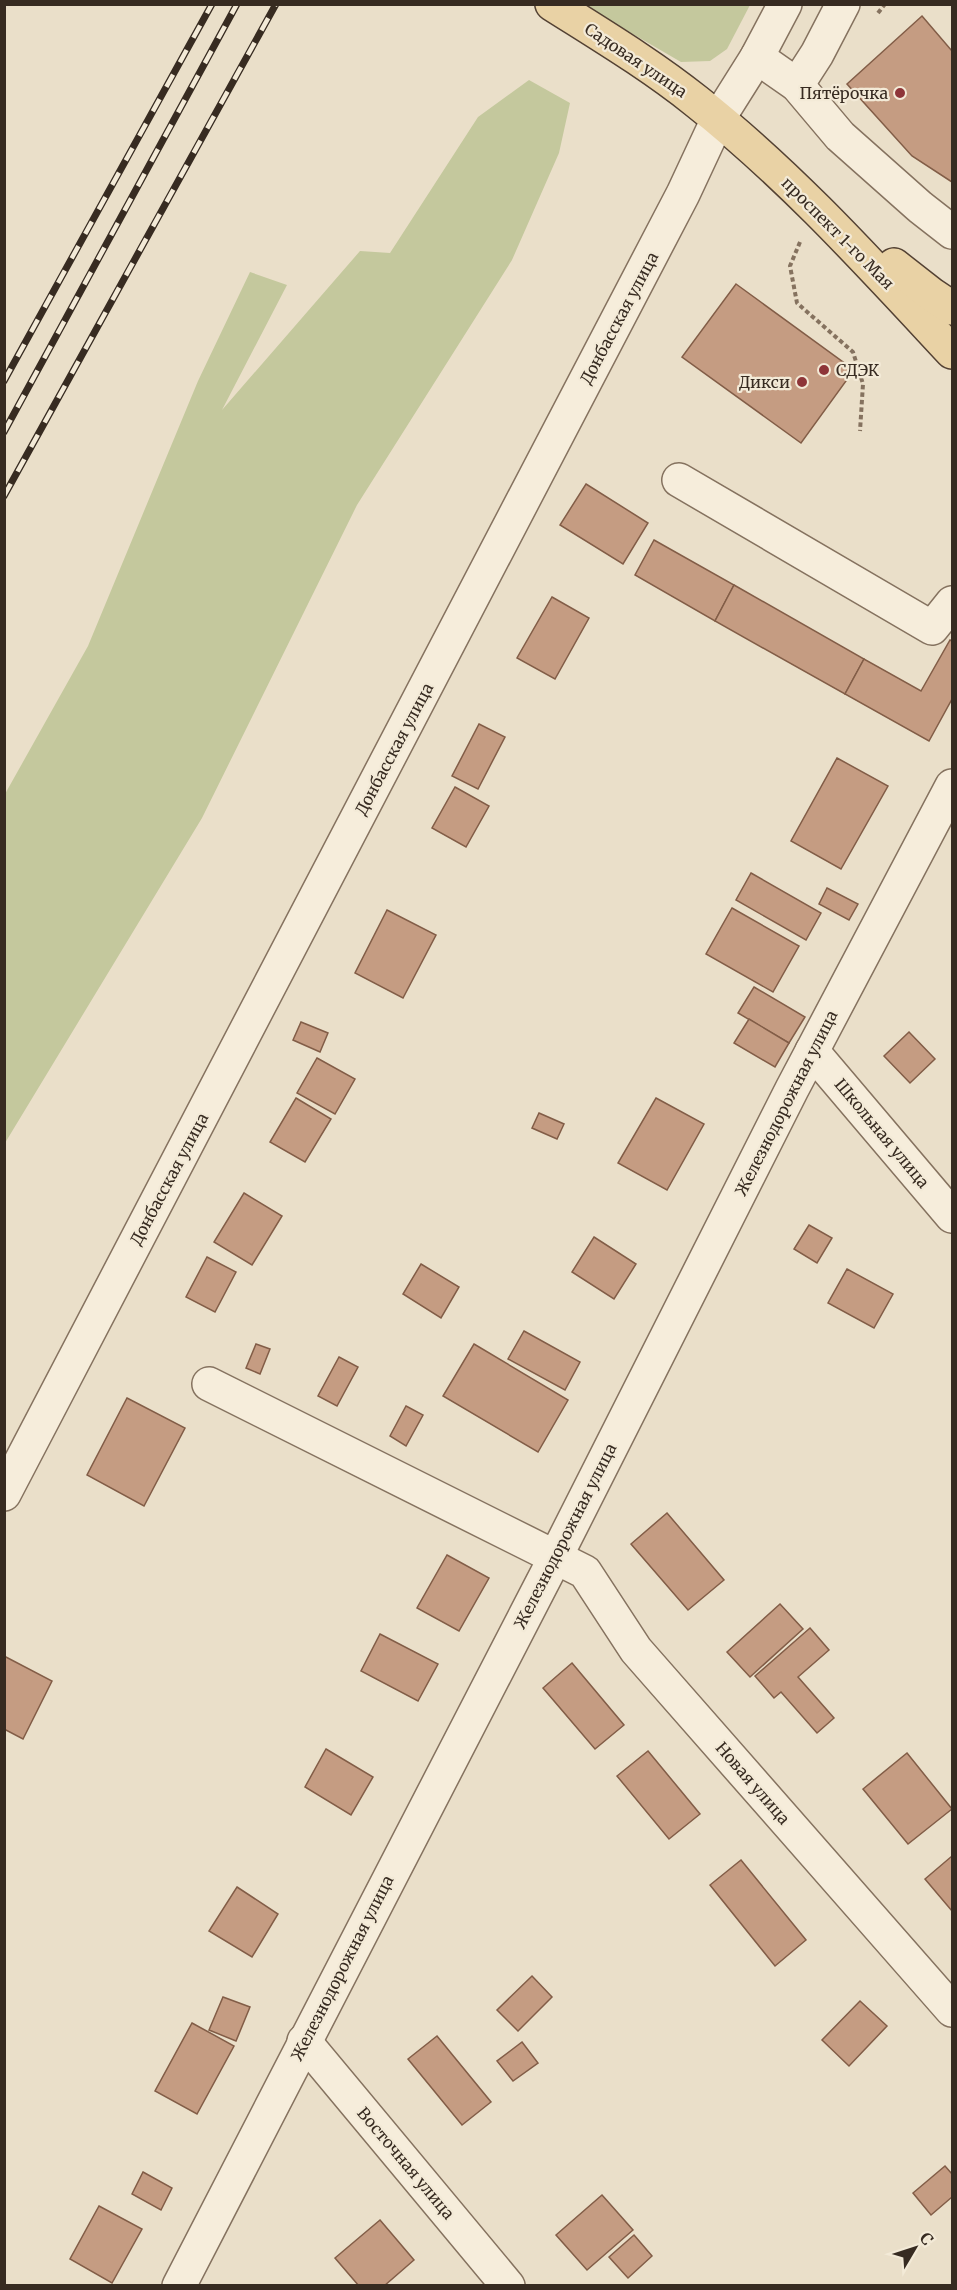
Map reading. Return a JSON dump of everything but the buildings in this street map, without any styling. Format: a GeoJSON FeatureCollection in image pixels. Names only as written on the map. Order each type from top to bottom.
{"type":"FeatureCollection","features":[{"type":"Feature","properties":{"kind":"main road","name":"Садовая улица"},"geometry":{"type":"LineString","coordinates":[[552,4],[634,56],[718,119]]}},
{"type":"Feature","properties":{"kind":"main road","name":"проспект 1-го Мая"},"geometry":{"type":"LineString","coordinates":[[718,119],[771,165],[861,255],[952,352]]}},
{"type":"Feature","properties":{"kind":"main road"},"geometry":{"type":"LineString","coordinates":[[771,165],[931,294],[952,308]]}},
{"type":"Feature","properties":{"kind":"street","name":"Донбасская улица"},"geometry":{"type":"LineString","coordinates":[[4,1494],[678,205],[718,119],[758,57],[785,4]]}},
{"type":"Feature","properties":{"kind":"street"},"geometry":{"type":"LineString","coordinates":[[797,85],[817,54],[843,4]]}},
{"type":"Feature","properties":{"kind":"street"},"geometry":{"type":"LineString","coordinates":[[758,57],[797,85],[840,136],[920,207],[952,232]]}},
{"type":"Feature","properties":{"kind":"street"},"geometry":{"type":"LineString","coordinates":[[679,480],[932,628],[952,603]]}},
{"type":"Feature","properties":{"kind":"street","name":"Железнодорожная улица"},"geometry":{"type":"LineString","coordinates":[[178,2286],[555,1558],[812,1051],[952,786]]}},
{"type":"Feature","properties":{"kind":"street","name":"Школьная улица"},"geometry":{"type":"LineString","coordinates":[[812,1051],[952,1216]]}},
{"type":"Feature","properties":{"kind":"street","name":"Новая улица"},"geometry":{"type":"LineString","coordinates":[[209,1384],[585,1572],[636,1650],[952,2010]]}},
{"type":"Feature","properties":{"kind":"street","name":"Восточная улица"},"geometry":{"type":"LineString","coordinates":[[304,2041],[508,2286]]}},
{"type":"Feature","properties":{"kind":"path"},"geometry":{"type":"LineString","coordinates":[[814,209],[790,266],[797,303],[853,352],[863,384],[860,431]]}},
{"type":"Feature","properties":{"kind":"green space"},"geometry":{"type":"Polygon","coordinates":[[[583,5],[750,5],[727,49],[710,61],[681,62],[583,5]]]}},
{"type":"Feature","properties":{"kind":"green space"},"geometry":{"type":"Polygon","coordinates":[[[529,80],[570,103],[559,153],[512,260],[357,505],[202,818],[5,1143],[5,794],[88,646],[198,381],[250,272],[287,285],[222,410],[360,251],[390,253],[478,117],[529,80]]]}},
{"type":"Feature","properties":{"kind":"railway"},"geometry":{"type":"LineString","coordinates":[[4,381],[212,4]]}},
{"type":"Feature","properties":{"kind":"railway"},"geometry":{"type":"LineString","coordinates":[[4,432],[237,4]]}},
{"type":"Feature","properties":{"kind":"railway"},"geometry":{"type":"LineString","coordinates":[[4,496],[276,4]]}},
{"type":"Feature","properties":{"kind":"place","name":"Пятёрочка"},"geometry":{"type":"Point","coordinates":[900,93]}},
{"type":"Feature","properties":{"kind":"place","name":"СДЭК"},"geometry":{"type":"Point","coordinates":[824,370]}},
{"type":"Feature","properties":{"kind":"place","name":"Дикси"},"geometry":{"type":"Point","coordinates":[802,382]}}]}
